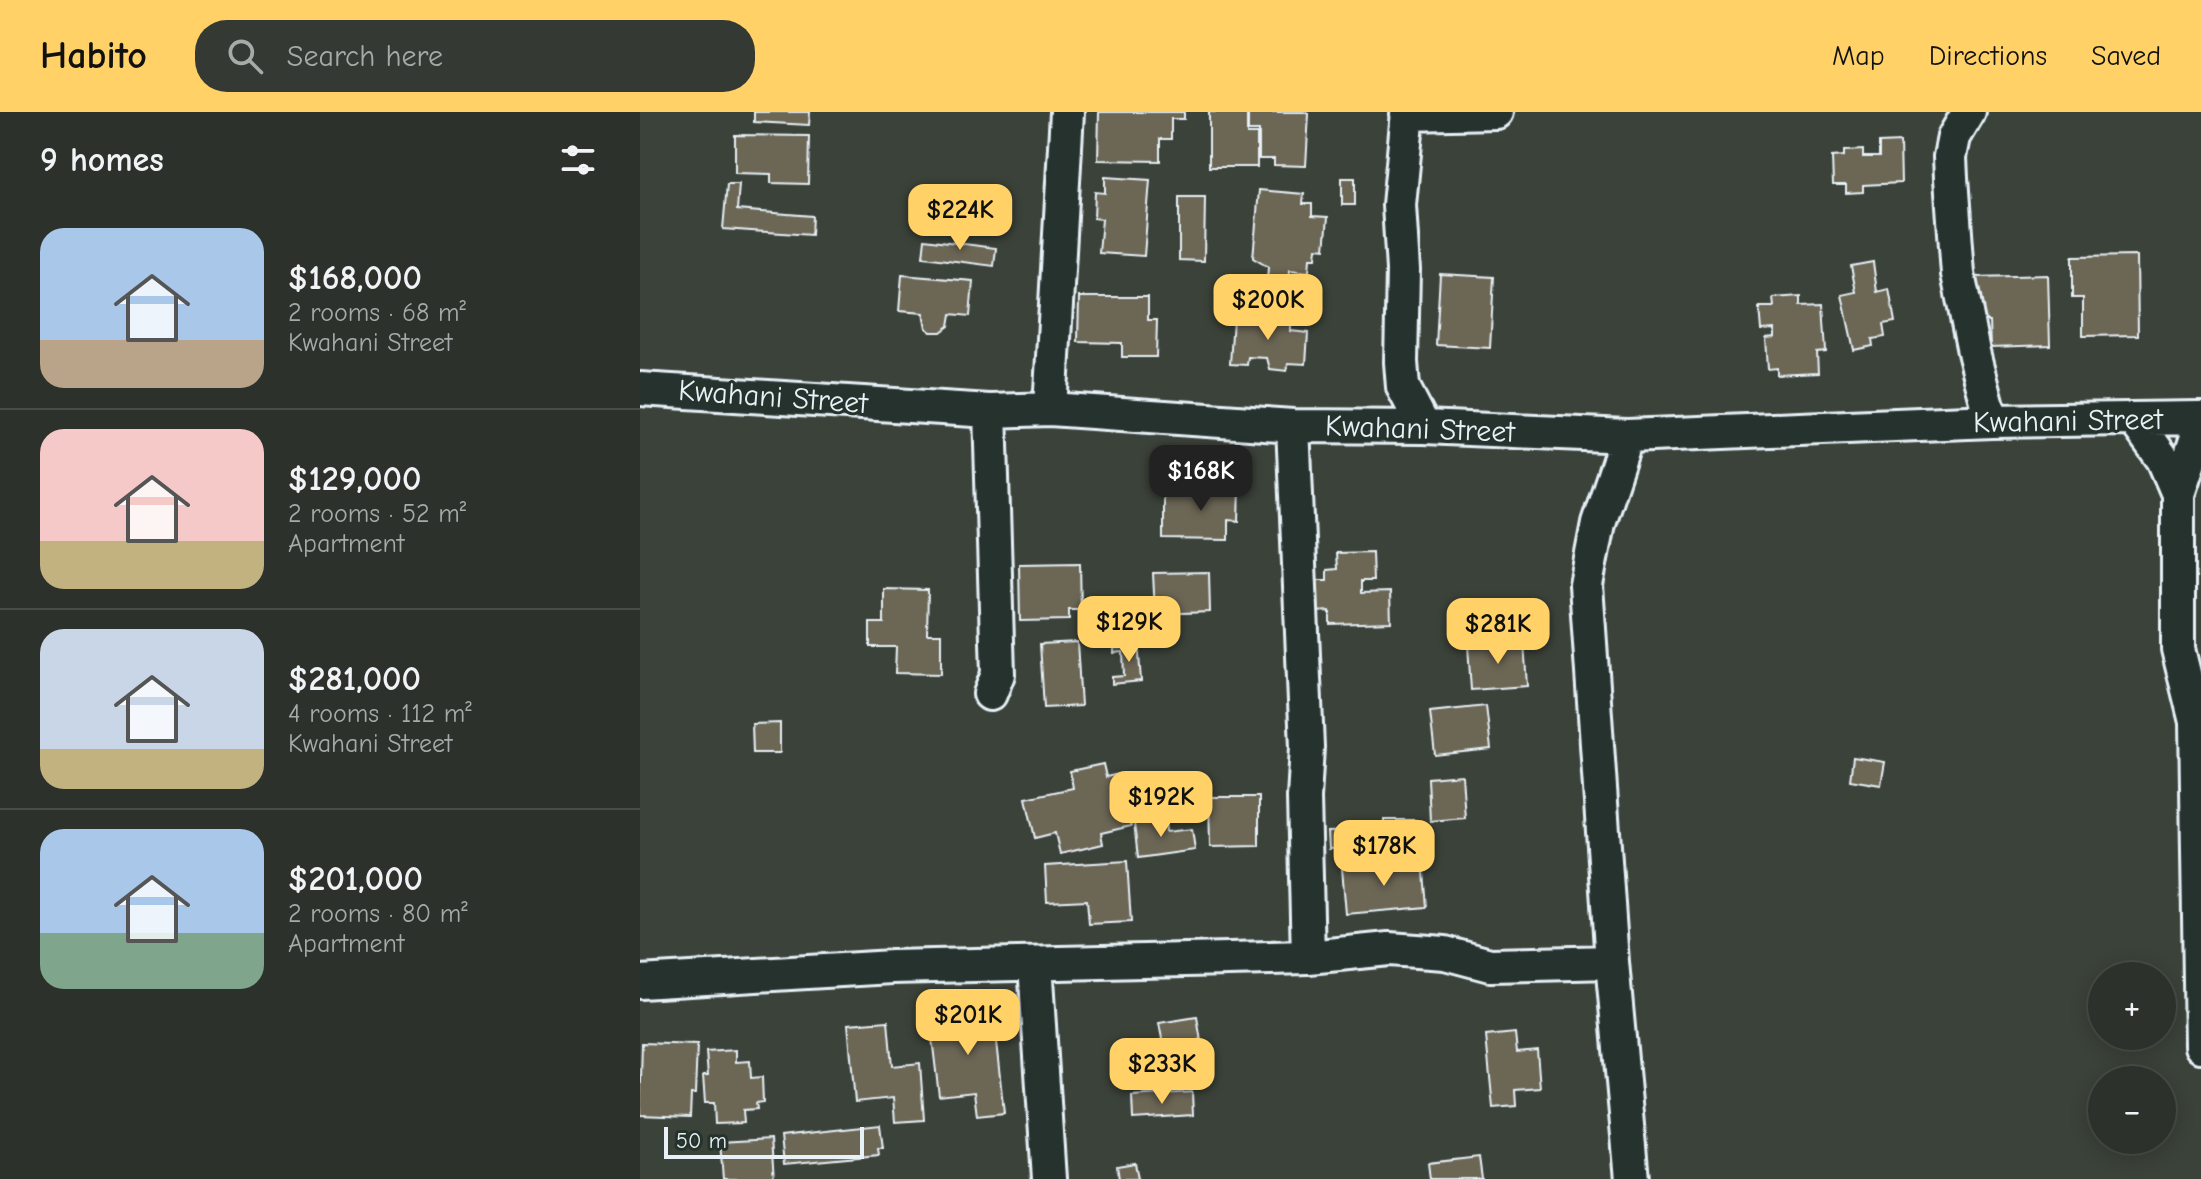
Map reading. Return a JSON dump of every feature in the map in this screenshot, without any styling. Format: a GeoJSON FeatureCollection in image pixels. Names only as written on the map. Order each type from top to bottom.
{"type":"FeatureCollection","features":[{"type":"Feature","properties":{"kind":"street"},"geometry":{"type":"LineString","coordinates":[[1050,409],[1067,112]]}},
{"type":"Feature","properties":{"kind":"street"},"geometry":{"type":"LineString","coordinates":[[1424,427],[1403,387],[1401,362],[1403,270],[1399,205],[1408,113],[1496,112]]}},
{"type":"Feature","properties":{"kind":"street"},"geometry":{"type":"LineString","coordinates":[[1969,112],[1954,137],[1950,157],[1958,274],[1992,421]]}},
{"type":"Feature","properties":{"kind":"street","name":"Kwahani Street"},"geometry":{"type":"LineString","coordinates":[[640,389],[990,411],[1050,409],[1293,426],[1424,427],[1627,436],[1992,421],[2201,418]]}},
{"type":"Feature","properties":{"kind":"street"},"geometry":{"type":"LineString","coordinates":[[990,411],[998,674],[990,694]]}},
{"type":"Feature","properties":{"kind":"street"},"geometry":{"type":"LineString","coordinates":[[2134,419],[2159,451],[2178,494]]}},
{"type":"Feature","properties":{"kind":"street"},"geometry":{"type":"LineString","coordinates":[[2201,425],[2178,494],[2178,649],[2199,722],[2201,1046]]}},
{"type":"Feature","properties":{"kind":"street"},"geometry":{"type":"LineString","coordinates":[[1293,426],[1307,747],[1304,798],[1308,957]]}},
{"type":"Feature","properties":{"kind":"street"},"geometry":{"type":"LineString","coordinates":[[1627,436],[1598,523],[1586,585],[1612,962],[1632,1179]]}},
{"type":"Feature","properties":{"kind":"street"},"geometry":{"type":"LineString","coordinates":[[640,982],[892,967],[1308,957],[1389,949],[1445,953],[1490,965],[1612,962]]}},
{"type":"Feature","properties":{"kind":"street"},"geometry":{"type":"LineString","coordinates":[[1035,964],[1049,1179]]}},
{"type":"Feature","properties":{"kind":"building"},"geometry":{"type":"Polygon","coordinates":[[[754,112],[810,112],[809,125],[754,122],[754,112]]]}},
{"type":"Feature","properties":{"kind":"building"},"geometry":{"type":"Polygon","coordinates":[[[1099,112],[1184,112],[1184,119],[1171,119],[1171,139],[1160,139],[1160,161],[1098,160],[1099,112]]]}},
{"type":"Feature","properties":{"kind":"building"},"geometry":{"type":"Polygon","coordinates":[[[1209,112],[1247,112],[1247,134],[1257,134],[1257,167],[1209,167],[1209,112]]]}},
{"type":"Feature","properties":{"kind":"building"},"geometry":{"type":"Polygon","coordinates":[[[1248,112],[1309,114],[1306,166],[1274,165],[1274,159],[1259,159],[1259,131],[1248,131],[1248,112]]]}},
{"type":"Feature","properties":{"kind":"building"},"geometry":{"type":"Polygon","coordinates":[[[735,135],[809,136],[808,184],[771,183],[771,174],[735,173],[735,135]]]}},
{"type":"Feature","properties":{"kind":"building"},"geometry":{"type":"Polygon","coordinates":[[[1900,142],[1901,183],[1863,185],[1863,192],[1846,193],[1846,185],[1833,185],[1832,157],[1844,156],[1844,151],[1863,150],[1863,157],[1879,157],[1879,143],[1900,142]]]}},
{"type":"Feature","properties":{"kind":"building"},"geometry":{"type":"Polygon","coordinates":[[[1105,177],[1150,180],[1144,256],[1099,253],[1102,219],[1094,218],[1095,192],[1105,193],[1105,177]]]}},
{"type":"Feature","properties":{"kind":"building"},"geometry":{"type":"Polygon","coordinates":[[[1342,178],[1355,178],[1355,205],[1342,205],[1342,178]]]}},
{"type":"Feature","properties":{"kind":"building"},"geometry":{"type":"Polygon","coordinates":[[[727,184],[739,184],[737,210],[812,216],[811,235],[723,229],[727,184]]]}},
{"type":"Feature","properties":{"kind":"building"},"geometry":{"type":"Polygon","coordinates":[[[1259,190],[1304,194],[1303,204],[1312,204],[1312,216],[1328,217],[1325,249],[1317,248],[1316,258],[1310,258],[1309,272],[1290,270],[1289,282],[1267,280],[1268,267],[1253,258],[1259,190]]]}},
{"type":"Feature","properties":{"kind":"building"},"geometry":{"type":"Polygon","coordinates":[[[1179,197],[1205,197],[1204,261],[1179,260],[1179,197]]]}},
{"type":"Feature","properties":{"kind":"building"},"geometry":{"type":"Polygon","coordinates":[[[925,239],[996,248],[994,266],[923,257],[925,239]]]}},
{"type":"Feature","properties":{"kind":"building"},"geometry":{"type":"Polygon","coordinates":[[[2137,256],[2138,335],[2083,336],[2083,298],[2072,298],[2072,257],[2137,256]]]}},
{"type":"Feature","properties":{"kind":"building"},"geometry":{"type":"Polygon","coordinates":[[[1873,262],[1877,292],[1889,289],[1895,322],[1883,324],[1885,337],[1872,339],[1873,346],[1854,350],[1842,295],[1856,292],[1851,266],[1873,262]]]}},
{"type":"Feature","properties":{"kind":"building"},"geometry":{"type":"Polygon","coordinates":[[[1440,274],[1494,277],[1490,348],[1436,345],[1440,274]]]}},
{"type":"Feature","properties":{"kind":"building"},"geometry":{"type":"Polygon","coordinates":[[[902,275],[973,281],[970,316],[951,314],[949,326],[941,332],[931,332],[926,328],[923,313],[899,311],[902,275]]]}},
{"type":"Feature","properties":{"kind":"building"},"geometry":{"type":"Polygon","coordinates":[[[2048,275],[2050,345],[1991,347],[1990,321],[1975,321],[1974,277],[2048,275]]]}},
{"type":"Feature","properties":{"kind":"building"},"geometry":{"type":"Polygon","coordinates":[[[1801,296],[1801,305],[1823,304],[1826,352],[1817,353],[1818,373],[1777,375],[1777,368],[1768,369],[1766,338],[1775,337],[1775,329],[1761,330],[1759,307],[1774,307],[1773,298],[1801,296]]]}},
{"type":"Feature","properties":{"kind":"building"},"geometry":{"type":"Polygon","coordinates":[[[1079,297],[1148,297],[1148,320],[1157,320],[1156,357],[1122,357],[1122,343],[1078,342],[1079,297]]]}},
{"type":"Feature","properties":{"kind":"building"},"geometry":{"type":"Polygon","coordinates":[[[1273,313],[1291,314],[1291,331],[1308,333],[1306,364],[1288,363],[1287,371],[1270,369],[1267,358],[1248,357],[1247,365],[1230,364],[1233,318],[1273,321],[1273,313]]]}},
{"type":"Feature","properties":{"kind":"building"},"geometry":{"type":"Polygon","coordinates":[[[1189,486],[1240,487],[1239,521],[1228,520],[1228,540],[1163,539],[1163,494],[1189,494],[1189,486]]]}},
{"type":"Feature","properties":{"kind":"building"},"geometry":{"type":"Polygon","coordinates":[[[1372,552],[1373,581],[1361,581],[1361,593],[1390,592],[1391,622],[1330,624],[1330,611],[1315,612],[1314,580],[1327,580],[1327,570],[1337,569],[1336,553],[1372,552]]]}},
{"type":"Feature","properties":{"kind":"building"},"geometry":{"type":"Polygon","coordinates":[[[1080,563],[1081,610],[1069,610],[1069,620],[1020,621],[1019,564],[1080,563]]]}},
{"type":"Feature","properties":{"kind":"building"},"geometry":{"type":"Polygon","coordinates":[[[1209,572],[1210,612],[1155,614],[1153,573],[1209,572]]]}},
{"type":"Feature","properties":{"kind":"building"},"geometry":{"type":"Polygon","coordinates":[[[884,589],[928,590],[927,634],[941,634],[941,674],[895,673],[896,647],[870,647],[870,623],[884,623],[884,589]]]}},
{"type":"Feature","properties":{"kind":"building"},"geometry":{"type":"Polygon","coordinates":[[[1127,641],[1138,641],[1141,681],[1112,684],[1112,677],[1124,676],[1123,652],[1114,653],[1114,648],[1127,648],[1127,641]]]}},
{"type":"Feature","properties":{"kind":"building"},"geometry":{"type":"Polygon","coordinates":[[[1077,642],[1081,706],[1044,708],[1040,644],[1077,642]]]}},
{"type":"Feature","properties":{"kind":"building"},"geometry":{"type":"Polygon","coordinates":[[[1524,642],[1527,686],[1471,690],[1468,646],[1524,642]]]}},
{"type":"Feature","properties":{"kind":"building"},"geometry":{"type":"Polygon","coordinates":[[[1486,706],[1491,749],[1435,755],[1430,712],[1486,706]]]}},
{"type":"Feature","properties":{"kind":"building"},"geometry":{"type":"Polygon","coordinates":[[[780,723],[780,753],[753,753],[752,724],[780,723]]]}},
{"type":"Feature","properties":{"kind":"building"},"geometry":{"type":"Polygon","coordinates":[[[1853,757],[1885,762],[1881,785],[1850,780],[1853,757]]]}},
{"type":"Feature","properties":{"kind":"building"},"geometry":{"type":"Polygon","coordinates":[[[1103,764],[1106,777],[1119,774],[1131,826],[1101,833],[1103,844],[1060,854],[1055,833],[1035,838],[1026,798],[1073,788],[1070,771],[1103,764]]]}},
{"type":"Feature","properties":{"kind":"building"},"geometry":{"type":"Polygon","coordinates":[[[1462,775],[1465,818],[1430,821],[1428,778],[1462,775]]]}},
{"type":"Feature","properties":{"kind":"building"},"geometry":{"type":"Polygon","coordinates":[[[1209,797],[1259,797],[1259,846],[1210,847],[1209,797]]]}},
{"type":"Feature","properties":{"kind":"building"},"geometry":{"type":"Polygon","coordinates":[[[1165,819],[1166,832],[1192,829],[1195,850],[1138,858],[1134,823],[1165,819]]]}},
{"type":"Feature","properties":{"kind":"building"},"geometry":{"type":"Polygon","coordinates":[[[1384,820],[1416,820],[1416,843],[1384,844],[1384,820]]]}},
{"type":"Feature","properties":{"kind":"building"},"geometry":{"type":"Polygon","coordinates":[[[1354,831],[1355,848],[1329,849],[1328,832],[1354,831]]]}},
{"type":"Feature","properties":{"kind":"building"},"geometry":{"type":"Polygon","coordinates":[[[1127,861],[1131,922],[1089,924],[1087,900],[1047,902],[1045,866],[1127,861]]]}},
{"type":"Feature","properties":{"kind":"building"},"geometry":{"type":"Polygon","coordinates":[[[1423,861],[1427,907],[1346,914],[1342,868],[1423,861]]]}},
{"type":"Feature","properties":{"kind":"building"},"geometry":{"type":"Polygon","coordinates":[[[992,1006],[1004,1113],[977,1116],[974,1092],[939,1096],[929,1013],[992,1006]]]}},
{"type":"Feature","properties":{"kind":"building"},"geometry":{"type":"Polygon","coordinates":[[[1197,1017],[1208,1084],[1175,1090],[1171,1069],[1151,1073],[1146,1047],[1163,1044],[1159,1023],[1197,1017]]]}},
{"type":"Feature","properties":{"kind":"building"},"geometry":{"type":"Polygon","coordinates":[[[888,1021],[892,1066],[920,1063],[924,1120],[895,1122],[893,1098],[855,1102],[848,1024],[888,1021]]]}},
{"type":"Feature","properties":{"kind":"building"},"geometry":{"type":"Polygon","coordinates":[[[1515,1033],[1517,1052],[1537,1050],[1540,1088],[1515,1090],[1516,1106],[1493,1108],[1486,1036],[1515,1033]]]}},
{"type":"Feature","properties":{"kind":"building"},"geometry":{"type":"Polygon","coordinates":[[[642,1043],[697,1045],[695,1094],[691,1094],[690,1117],[640,1115],[642,1043]]]}},
{"type":"Feature","properties":{"kind":"building"},"geometry":{"type":"Polygon","coordinates":[[[736,1050],[736,1062],[750,1061],[751,1078],[762,1077],[763,1102],[756,1103],[757,1109],[743,1110],[744,1123],[715,1124],[714,1103],[705,1103],[703,1076],[708,1076],[706,1052],[736,1050]]]}},
{"type":"Feature","properties":{"kind":"building"},"geometry":{"type":"Polygon","coordinates":[[[1192,1092],[1193,1115],[1133,1119],[1132,1096],[1192,1092]]]}},
{"type":"Feature","properties":{"kind":"building"},"geometry":{"type":"Polygon","coordinates":[[[880,1125],[883,1148],[878,1148],[879,1155],[784,1164],[781,1136],[880,1125]]]}},
{"type":"Feature","properties":{"kind":"building"},"geometry":{"type":"Polygon","coordinates":[[[771,1139],[774,1179],[723,1179],[720,1142],[771,1139]]]}},
{"type":"Feature","properties":{"kind":"building"},"geometry":{"type":"Polygon","coordinates":[[[1479,1157],[1482,1179],[1430,1179],[1428,1163],[1479,1157]]]}},
{"type":"Feature","properties":{"kind":"building"},"geometry":{"type":"Polygon","coordinates":[[[1135,1163],[1138,1179],[1119,1179],[1117,1166],[1135,1163]]]}}]}
